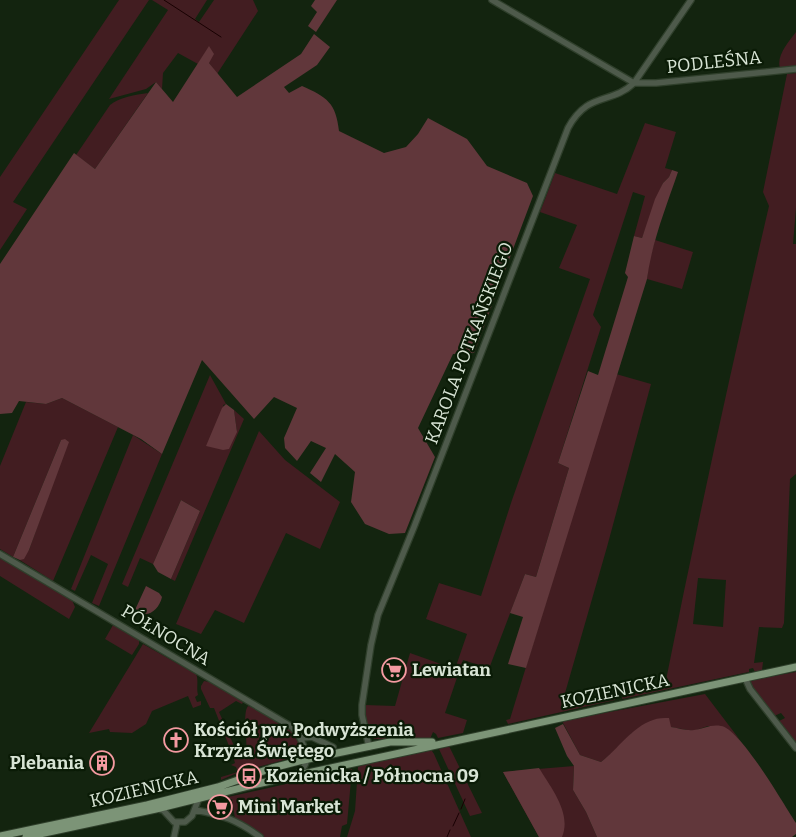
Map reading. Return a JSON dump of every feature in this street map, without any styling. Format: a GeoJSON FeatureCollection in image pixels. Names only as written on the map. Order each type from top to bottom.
{"type":"FeatureCollection","features":[{"type":"Feature","properties":{"kind":"main road","name":"KOZIENICKA"},"geometry":{"type":"LineString","coordinates":[[368,754],[440,744],[796,667]]}},
{"type":"Feature","properties":{"kind":"main road","name":"KOZIENICKA"},"geometry":{"type":"LineString","coordinates":[[26,837],[156,809],[167,810],[199,798],[328,768],[368,754],[390,742],[440,744]]}},
{"type":"Feature","properties":{"kind":"main road","name":"KOZIENICKA"},"geometry":{"type":"LineString","coordinates":[[0,836],[175,798],[218,787],[303,758],[324,756],[359,748]]}},
{"type":"Feature","properties":{"kind":"main road"},"geometry":{"type":"LineString","coordinates":[[359,748],[366,750],[368,754]]}},
{"type":"Feature","properties":{"kind":"main road"},"geometry":{"type":"LineString","coordinates":[[324,756],[322,764],[328,768]]}},
{"type":"Feature","properties":{"kind":"street"},"geometry":{"type":"LineString","coordinates":[[492,0],[634,83]]}},
{"type":"Feature","properties":{"kind":"street","name":"KAROLA POTKAŃSKIEGO"},"geometry":{"type":"LineString","coordinates":[[368,754],[362,705],[370,650],[378,615],[414,527],[565,135],[571,122],[584,107],[592,101],[626,90],[634,83],[691,0]]}},
{"type":"Feature","properties":{"kind":"street","name":"PODLEŚNA"},"geometry":{"type":"LineString","coordinates":[[634,83],[656,83],[796,69]]}},
{"type":"Feature","properties":{"kind":"street","name":"PÓŁNOCNA"},"geometry":{"type":"LineString","coordinates":[[0,554],[288,724],[301,738]]}},
{"type":"Feature","properties":{"kind":"street"},"geometry":{"type":"LineString","coordinates":[[745,678],[750,689],[796,748]]}},
{"type":"Feature","properties":{"kind":"street"},"geometry":{"type":"LineString","coordinates":[[359,748],[364,742],[366,734]]}},
{"type":"Feature","properties":{"kind":"street"},"geometry":{"type":"LineString","coordinates":[[297,775],[304,766],[301,738],[312,737],[333,747]]}},
{"type":"Feature","properties":{"kind":"street"},"geometry":{"type":"LineString","coordinates":[[175,798],[167,810],[171,820],[177,823],[188,820],[195,810],[199,798]]}},
{"type":"Feature","properties":{"kind":"street"},"geometry":{"type":"LineString","coordinates":[[195,810],[220,815],[241,824],[260,837]]}},
{"type":"Feature","properties":{"kind":"street"},"geometry":{"type":"LineString","coordinates":[[174,837],[177,823]]}},
{"type":"Feature","properties":{"kind":"shaded area"},"geometry":{"type":"Polygon","coordinates":[[[119,0],[149,0],[13,202],[27,209],[0,250],[0,177],[119,0]]]}},
{"type":"Feature","properties":{"kind":"shaded area"},"geometry":{"type":"Polygon","coordinates":[[[152,0],[207,0],[195,19],[199,22],[214,0],[253,0],[258,11],[217,74],[209,63],[209,47],[198,64],[178,53],[163,73],[162,89],[156,82],[146,89],[109,99],[168,10],[152,0]]]}},
{"type":"Feature","properties":{"kind":"shaded area"},"geometry":{"type":"Polygon","coordinates":[[[315,0],[337,0],[316,32],[308,26],[317,12],[311,6],[315,0]]]}},
{"type":"Feature","properties":{"kind":"shaded area"},"geometry":{"type":"Polygon","coordinates":[[[796,32],[796,66],[780,68],[781,54],[796,32]]]}},
{"type":"Feature","properties":{"kind":"shaded area"},"geometry":{"type":"Polygon","coordinates":[[[314,34],[330,47],[317,65],[284,87],[289,93],[302,86],[329,102],[338,121],[339,131],[384,153],[406,147],[418,134],[428,118],[467,139],[487,166],[527,183],[533,196],[474,353],[453,354],[418,428],[435,457],[405,533],[389,534],[365,524],[351,502],[355,472],[335,454],[321,482],[310,473],[326,448],[311,441],[297,461],[285,448],[284,438],[297,408],[274,397],[254,419],[202,360],[162,454],[141,439],[62,398],[46,404],[19,401],[12,413],[0,414],[0,264],[74,153],[95,169],[156,82],[173,102],[209,46],[214,54],[209,63],[237,97],[301,54],[314,34]]]}},
{"type":"Feature","properties":{"kind":"shaded area"},"geometry":{"type":"Polygon","coordinates":[[[796,73],[796,208],[793,244],[796,244],[796,474],[790,479],[784,623],[782,628],[759,627],[754,663],[763,662],[762,670],[755,672],[753,668],[749,669],[749,672],[622,699],[623,694],[665,685],[715,445],[769,206],[763,192],[787,74],[796,73]],[[698,578],[693,624],[723,627],[726,580],[698,578]]]}},
{"type":"Feature","properties":{"kind":"shaded area"},"geometry":{"type":"Polygon","coordinates":[[[148,93],[95,169],[76,155],[110,105],[123,98],[148,93]]]}},
{"type":"Feature","properties":{"kind":"shaded area"},"geometry":{"type":"Polygon","coordinates":[[[645,123],[676,132],[665,168],[672,170],[669,177],[663,183],[642,238],[634,236],[645,196],[633,192],[593,315],[601,327],[558,463],[569,468],[536,577],[525,574],[490,666],[485,667],[463,660],[445,713],[467,720],[463,733],[438,738],[433,732],[430,739],[374,739],[366,723],[365,705],[395,706],[410,653],[455,669],[467,634],[426,619],[439,583],[481,596],[512,500],[590,279],[559,268],[577,225],[540,212],[555,173],[617,194],[645,123]]]}},
{"type":"Feature","properties":{"kind":"shaded area"},"geometry":{"type":"Polygon","coordinates":[[[672,170],[678,172],[656,238],[647,279],[526,668],[508,664],[523,617],[510,613],[525,574],[536,577],[569,468],[558,463],[588,371],[598,375],[628,277],[625,273],[634,236],[642,238],[655,199],[672,170]]]}},
{"type":"Feature","properties":{"kind":"shaded area"},"geometry":{"type":"Polygon","coordinates":[[[655,240],[693,252],[682,289],[647,279],[655,240]]]}},
{"type":"Feature","properties":{"kind":"shaded area"},"geometry":{"type":"Polygon","coordinates":[[[616,374],[651,384],[561,707],[616,695],[615,700],[508,724],[506,720],[510,719],[616,374]]]}},
{"type":"Feature","properties":{"kind":"shaded area"},"geometry":{"type":"Polygon","coordinates":[[[210,375],[226,404],[223,405],[237,432],[234,410],[244,419],[175,581],[171,579],[200,511],[181,500],[153,564],[140,558],[128,587],[122,584],[210,375]]]}},
{"type":"Feature","properties":{"kind":"shaded area"},"geometry":{"type":"Polygon","coordinates":[[[62,398],[118,427],[53,581],[18,559],[20,560],[29,550],[68,441],[61,440],[13,557],[0,549],[0,466],[26,402],[46,404],[62,398]]]}},
{"type":"Feature","properties":{"kind":"shaded area"},"geometry":{"type":"Polygon","coordinates":[[[226,404],[234,410],[237,432],[229,449],[223,450],[206,446],[222,408],[226,404]]]}},
{"type":"Feature","properties":{"kind":"shaded area"},"geometry":{"type":"Polygon","coordinates":[[[259,431],[285,460],[340,502],[320,549],[286,533],[244,623],[215,610],[201,634],[176,624],[259,431]]]}},
{"type":"Feature","properties":{"kind":"shaded area"},"geometry":{"type":"Polygon","coordinates":[[[133,435],[162,454],[99,606],[92,603],[108,564],[91,555],[75,591],[71,589],[133,435]]]}},
{"type":"Feature","properties":{"kind":"shaded area"},"geometry":{"type":"Polygon","coordinates":[[[65,439],[69,442],[29,550],[24,559],[20,560],[13,557],[61,440],[65,439]]]}},
{"type":"Feature","properties":{"kind":"shaded area"},"geometry":{"type":"Polygon","coordinates":[[[181,500],[200,511],[171,579],[158,572],[153,564],[181,500]]]}},
{"type":"Feature","properties":{"kind":"shaded area"},"geometry":{"type":"Polygon","coordinates":[[[3,558],[72,600],[75,607],[69,619],[0,576],[0,559],[3,558]]]}},
{"type":"Feature","properties":{"kind":"shaded area"},"geometry":{"type":"Polygon","coordinates":[[[146,586],[159,593],[162,597],[158,606],[152,612],[144,614],[135,610],[146,586]]]}},
{"type":"Feature","properties":{"kind":"shaded area"},"geometry":{"type":"Polygon","coordinates":[[[113,625],[139,640],[139,644],[132,655],[105,639],[113,625]]]}},
{"type":"Feature","properties":{"kind":"shaded area"},"geometry":{"type":"Polygon","coordinates":[[[143,644],[196,674],[198,695],[195,697],[197,702],[201,701],[201,705],[193,708],[188,696],[152,711],[146,724],[132,733],[110,732],[109,729],[89,733],[143,644]]]}},
{"type":"Feature","properties":{"kind":"shaded area"},"geometry":{"type":"Polygon","coordinates":[[[796,672],[796,744],[779,721],[785,718],[781,713],[774,716],[750,684],[751,680],[796,672]]]}},
{"type":"Feature","properties":{"kind":"shaded area"},"geometry":{"type":"Polygon","coordinates":[[[204,681],[210,682],[243,702],[242,704],[236,701],[219,712],[239,757],[246,753],[245,715],[248,706],[272,717],[290,729],[296,736],[301,750],[295,757],[246,769],[221,780],[221,777],[238,772],[236,767],[231,765],[235,763],[233,756],[214,708],[210,708],[201,689],[204,681]]]}},
{"type":"Feature","properties":{"kind":"shaded area"},"geometry":{"type":"Polygon","coordinates":[[[705,694],[740,740],[731,732],[708,726],[693,731],[671,727],[632,733],[601,762],[580,755],[562,721],[705,694]]]}},
{"type":"Feature","properties":{"kind":"shaded area"},"geometry":{"type":"Polygon","coordinates":[[[669,718],[671,727],[691,730],[721,726],[739,739],[796,823],[796,834],[792,837],[597,837],[586,812],[573,790],[574,766],[567,756],[555,728],[563,724],[580,755],[601,762],[645,723],[655,719],[669,718]]]}},
{"type":"Feature","properties":{"kind":"shaded area"},"geometry":{"type":"Polygon","coordinates":[[[449,746],[482,813],[470,816],[439,749],[449,746]]]}},
{"type":"Feature","properties":{"kind":"shaded area"},"geometry":{"type":"Polygon","coordinates":[[[430,748],[471,837],[347,837],[355,811],[358,767],[366,763],[430,748]]]}},
{"type":"Feature","properties":{"kind":"shaded area"},"geometry":{"type":"Polygon","coordinates":[[[574,766],[573,790],[586,812],[597,837],[539,837],[503,772],[574,766]]]}},
{"type":"Feature","properties":{"kind":"shaded area"},"geometry":{"type":"Polygon","coordinates":[[[539,768],[559,801],[562,810],[564,828],[562,837],[539,837],[503,772],[539,768]]]}},
{"type":"Feature","properties":{"kind":"shaded area"},"geometry":{"type":"Polygon","coordinates":[[[352,769],[347,824],[342,826],[340,837],[262,837],[235,819],[232,799],[228,797],[352,769]]]}},
{"type":"Feature","properties":{"kind":"waterway"},"geometry":{"type":"LineString","coordinates":[[164,0],[221,37]]}},
{"type":"Feature","properties":{"kind":"waterway"},"geometry":{"type":"LineString","coordinates":[[461,809],[465,799]]}},
{"type":"Feature","properties":{"kind":"waterway"},"geometry":{"type":"LineString","coordinates":[[453,826],[459,813]]}},
{"type":"Feature","properties":{"kind":"waterway"},"geometry":{"type":"LineString","coordinates":[[447,837],[450,830]]}},
{"type":"Feature","properties":{"kind":"place","name":"Lewiatan"},"geometry":{"type":"Point","coordinates":[394,670]}},
{"type":"Feature","properties":{"kind":"place","name":"Kościół pw. Podwyższenia Krzyża Świętego"},"geometry":{"type":"Point","coordinates":[176,740]}},
{"type":"Feature","properties":{"kind":"place","name":"Plebania"},"geometry":{"type":"Point","coordinates":[102,763]}},
{"type":"Feature","properties":{"kind":"place","name":"Kozienicka / Północna 09"},"geometry":{"type":"Point","coordinates":[249,776]}},
{"type":"Feature","properties":{"kind":"place","name":"Mini Market"},"geometry":{"type":"Point","coordinates":[220,807]}}]}
